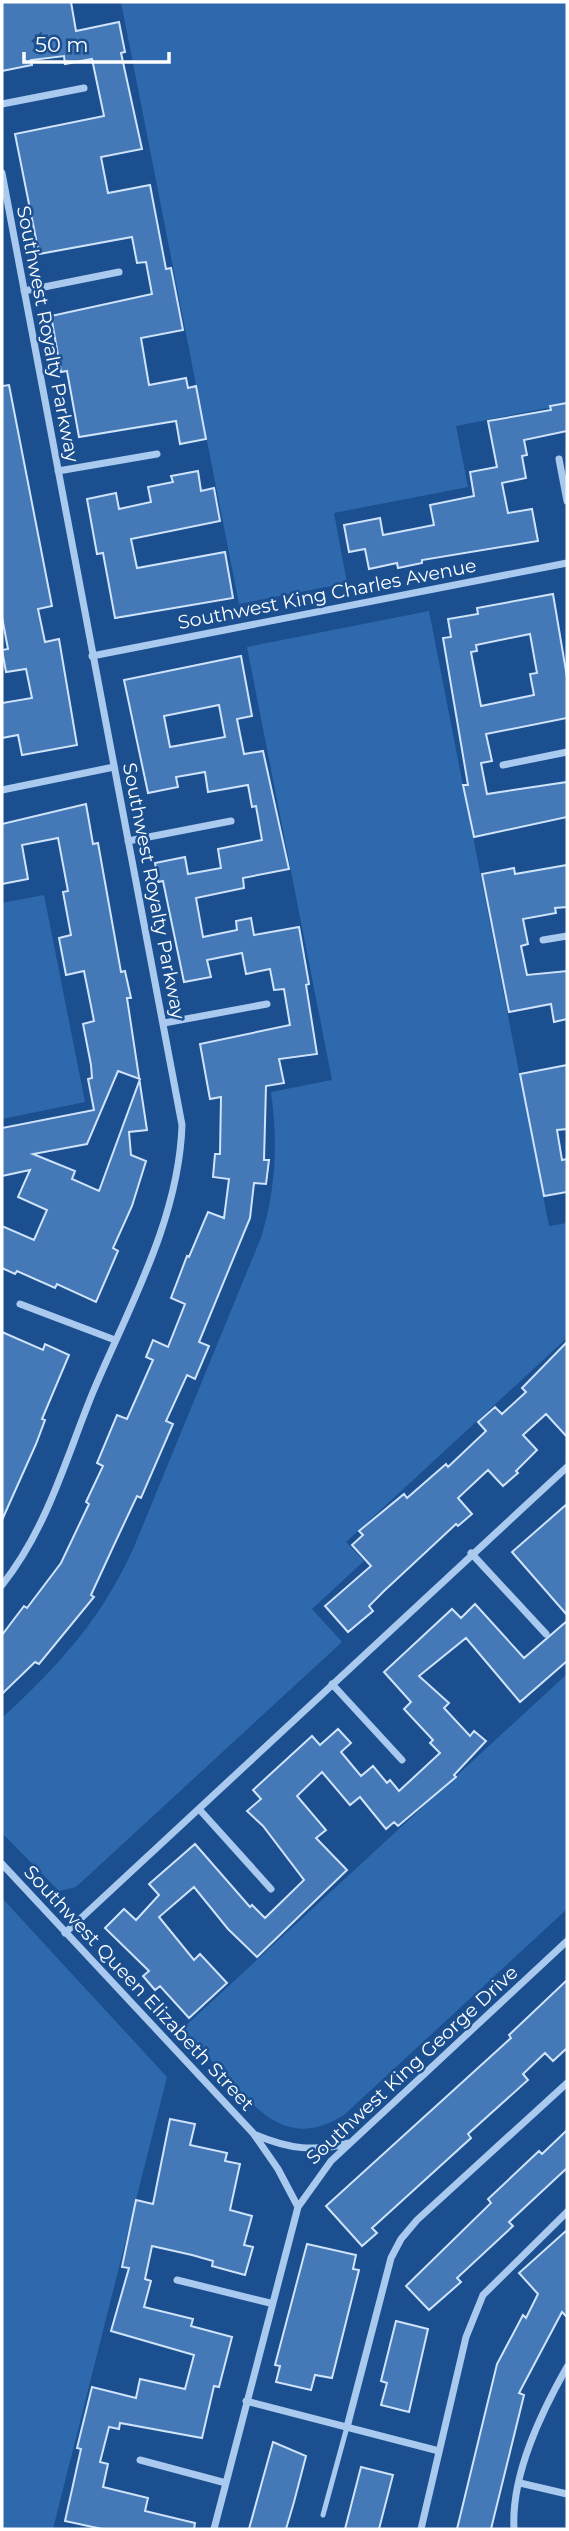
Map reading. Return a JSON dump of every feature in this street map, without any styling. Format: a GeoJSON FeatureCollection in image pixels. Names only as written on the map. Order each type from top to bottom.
{"type":"FeatureCollection","features":[{"type":"Feature","properties":{"kind":"street"},"geometry":{"type":"LineString","coordinates":[[2,104],[85,88]]}},
{"type":"Feature","properties":{"kind":"street","name":"Southwest Royalty Parkway"},"geometry":{"type":"LineString","coordinates":[[2,173],[5,205],[24,291],[182,1125],[178,1177],[153,1249],[38,1531],[2,1585]]}},
{"type":"Feature","properties":{"kind":"street"},"geometry":{"type":"LineString","coordinates":[[24,291],[119,272]]}},
{"type":"Feature","properties":{"kind":"street"},"geometry":{"type":"LineString","coordinates":[[58,471],[157,454]]}},
{"type":"Feature","properties":{"kind":"street"},"geometry":{"type":"LineString","coordinates":[[559,459],[567,502]]}},
{"type":"Feature","properties":{"kind":"street","name":"Southwest King Charles Avenue"},"geometry":{"type":"LineString","coordinates":[[92,656],[567,563]]}},
{"type":"Feature","properties":{"kind":"street"},"geometry":{"type":"LineString","coordinates":[[503,765],[567,752]]}},
{"type":"Feature","properties":{"kind":"street"},"geometry":{"type":"LineString","coordinates":[[2,790],[114,767]]}},
{"type":"Feature","properties":{"kind":"street"},"geometry":{"type":"LineString","coordinates":[[128,841],[231,821]]}},
{"type":"Feature","properties":{"kind":"street"},"geometry":{"type":"LineString","coordinates":[[542,940],[567,936]]}},
{"type":"Feature","properties":{"kind":"street"},"geometry":{"type":"LineString","coordinates":[[164,1023],[267,1004]]}},
{"type":"Feature","properties":{"kind":"street"},"geometry":{"type":"LineString","coordinates":[[20,1304],[115,1340]]}},
{"type":"Feature","properties":{"kind":"street"},"geometry":{"type":"LineString","coordinates":[[65,1933],[471,1553],[567,1467]]}},
{"type":"Feature","properties":{"kind":"street"},"geometry":{"type":"LineString","coordinates":[[471,1553],[546,1634]]}},
{"type":"Feature","properties":{"kind":"street"},"geometry":{"type":"LineString","coordinates":[[332,1684],[402,1760]]}},
{"type":"Feature","properties":{"kind":"street"},"geometry":{"type":"LineString","coordinates":[[199,1809],[271,1889]]}},
{"type":"Feature","properties":{"kind":"street","name":"Southwest Queen Elizabeth Street"},"geometry":{"type":"LineString","coordinates":[[2,1864],[253,2133],[278,2169],[298,2207]]}},
{"type":"Feature","properties":{"kind":"street","name":"Southwest King George Drive"},"geometry":{"type":"LineString","coordinates":[[214,2529],[270,2303],[298,2207],[316,2177],[567,1941]]}},
{"type":"Feature","properties":{"kind":"street"},"geometry":{"type":"LineString","coordinates":[[347,2427],[391,2258],[401,2239],[417,2220],[567,2083]]}},
{"type":"Feature","properties":{"kind":"street","name":"Southwest Queen Elizabeth Street"},"geometry":{"type":"LineString","coordinates":[[253,2133],[278,2144],[300,2149],[324,2149],[350,2143]]}},
{"type":"Feature","properties":{"kind":"street"},"geometry":{"type":"LineString","coordinates":[[421,2529],[466,2337],[483,2295],[567,2212]]}},
{"type":"Feature","properties":{"kind":"street"},"geometry":{"type":"LineString","coordinates":[[177,2280],[270,2303]]}},
{"type":"Feature","properties":{"kind":"street"},"geometry":{"type":"LineString","coordinates":[[514,2529],[520,2483],[539,2417],[567,2367]]}},
{"type":"Feature","properties":{"kind":"street"},"geometry":{"type":"LineString","coordinates":[[246,2401],[439,2451]]}},
{"type":"Feature","properties":{"kind":"street"},"geometry":{"type":"LineString","coordinates":[[140,2460],[226,2483]]}},
{"type":"Feature","properties":{"kind":"street"},"geometry":{"type":"LineString","coordinates":[[520,2483],[567,2494]]}},
{"type":"Feature","properties":{"kind":"lane"},"geometry":{"type":"LineString","coordinates":[[323,2515],[347,2427]]}},
{"type":"Feature","properties":{"kind":"shaded area"},"geometry":{"type":"Polygon","coordinates":[[[121,2],[567,2],[567,404],[456,426],[468,487],[334,513],[347,583],[239,604],[121,2]]]}},
{"type":"Feature","properties":{"kind":"shaded area"},"geometry":{"type":"Polygon","coordinates":[[[429,611],[549,1226],[567,1223],[567,1338],[346,1542],[364,1561],[312,1609],[342,1642],[76,1887],[59,1891],[2,1833],[2,1718],[77,1640],[108,1597],[134,1547],[262,1235],[274,1164],[275,1129],[271,1092],[332,1080],[247,647],[429,611]]]}},
{"type":"Feature","properties":{"kind":"shaded area"},"geometry":{"type":"Polygon","coordinates":[[[44,895],[85,1102],[2,1119],[2,903],[44,895]]]}},
{"type":"Feature","properties":{"kind":"shaded area"},"geometry":{"type":"Polygon","coordinates":[[[567,1674],[567,1909],[344,2115],[326,2124],[309,2128],[294,2128],[268,2116],[243,2094],[182,2029],[567,1674]]]}},
{"type":"Feature","properties":{"kind":"shaded area"},"geometry":{"type":"Polygon","coordinates":[[[2,1898],[167,2077],[53,2529],[2,2529],[2,1898]]]}},
{"type":"Feature","properties":{"kind":"building"},"geometry":{"type":"Polygon","coordinates":[[[2,2],[71,2],[76,31],[119,22],[125,52],[121,53],[142,149],[101,157],[108,193],[150,185],[166,269],[171,268],[183,330],[141,338],[149,385],[186,378],[188,388],[196,386],[206,439],[180,444],[176,421],[79,437],[67,371],[61,372],[51,316],[152,294],[146,262],[137,263],[132,237],[39,254],[15,134],[104,116],[92,59],[65,64],[64,56],[31,60],[32,65],[2,71],[2,2]]]}},
{"type":"Feature","properties":{"kind":"building"},"geometry":{"type":"Polygon","coordinates":[[[9,385],[52,606],[38,609],[45,642],[59,639],[77,745],[22,755],[18,735],[2,738],[2,703],[32,698],[26,669],[6,672],[2,650],[8,649],[2,617],[2,386],[9,385]]]}},
{"type":"Feature","properties":{"kind":"building"},"geometry":{"type":"Polygon","coordinates":[[[567,403],[567,431],[524,440],[527,455],[522,456],[526,478],[502,483],[508,513],[532,509],[538,541],[422,560],[422,563],[398,568],[397,563],[369,569],[365,549],[349,552],[344,525],[380,518],[383,535],[434,525],[430,505],[474,496],[470,472],[497,467],[488,421],[551,410],[550,406],[567,403]]]}},
{"type":"Feature","properties":{"kind":"building"},"geometry":{"type":"Polygon","coordinates":[[[198,471],[201,491],[214,488],[220,521],[131,539],[137,568],[225,552],[233,598],[115,618],[103,553],[97,554],[87,499],[116,493],[119,509],[151,502],[148,487],[173,482],[171,476],[198,471]]]}},
{"type":"Feature","properties":{"kind":"building"},"geometry":{"type":"Polygon","coordinates":[[[553,594],[567,677],[567,718],[486,734],[492,761],[481,763],[487,794],[567,782],[567,817],[474,837],[463,785],[468,785],[443,638],[451,637],[448,619],[478,614],[477,608],[553,594]],[[530,634],[476,645],[477,651],[471,652],[481,706],[534,695],[530,674],[537,673],[530,634]]]}},
{"type":"Feature","properties":{"kind":"building"},"geometry":{"type":"Polygon","coordinates":[[[241,656],[252,716],[237,719],[244,754],[263,751],[289,869],[243,878],[244,888],[196,898],[203,937],[237,930],[236,921],[251,918],[254,935],[299,927],[317,1054],[279,1059],[284,1083],[266,1086],[264,1160],[269,1160],[266,1184],[254,1183],[250,1218],[199,1342],[209,1346],[195,1379],[187,1375],[166,1421],[173,1424],[141,1498],[137,1496],[91,1595],[94,1597],[39,1664],[35,1662],[2,1694],[2,1635],[24,1606],[27,1608],[61,1563],[89,1504],[86,1502],[103,1466],[97,1463],[117,1415],[127,1419],[153,1360],[146,1357],[153,1340],[168,1347],[185,1304],[171,1298],[187,1256],[189,1257],[208,1212],[224,1218],[229,1179],[213,1177],[215,1154],[220,1154],[221,1097],[210,1099],[200,1044],[290,1025],[284,989],[274,990],[270,969],[246,974],[242,953],[207,960],[211,977],[184,982],[163,881],[158,882],[155,863],[185,857],[188,874],[221,868],[218,849],[262,840],[256,806],[252,807],[248,785],[208,792],[205,772],[176,777],[178,787],[148,793],[124,680],[241,656]],[[219,705],[164,716],[170,747],[225,737],[219,705]]]}},
{"type":"Feature","properties":{"kind":"building"},"geometry":{"type":"Polygon","coordinates":[[[86,804],[93,844],[98,843],[121,972],[125,971],[131,998],[127,998],[139,1079],[118,1071],[87,1144],[33,1154],[75,1171],[72,1179],[99,1191],[139,1080],[147,1130],[129,1132],[131,1155],[146,1161],[132,1206],[113,1248],[118,1251],[96,1302],[57,1284],[55,1288],[17,1271],[15,1274],[2,1268],[2,1226],[34,1240],[47,1210],[18,1197],[30,1170],[2,1176],[2,1128],[94,1110],[88,1079],[92,1078],[91,1065],[83,1024],[94,1021],[84,971],[66,975],[59,938],[71,935],[63,892],[68,891],[58,838],[22,845],[28,879],[2,884],[2,824],[86,804]]]}},
{"type":"Feature","properties":{"kind":"building"},"geometry":{"type":"Polygon","coordinates":[[[567,865],[567,907],[555,908],[556,913],[523,919],[528,944],[521,946],[527,975],[567,971],[567,1019],[554,1022],[551,1004],[509,1012],[482,874],[514,868],[515,874],[567,865]]]}},
{"type":"Feature","properties":{"kind":"building"},"geometry":{"type":"Polygon","coordinates":[[[567,1065],[567,1129],[557,1130],[562,1160],[567,1159],[567,1192],[544,1196],[520,1074],[567,1065]]]}},
{"type":"Feature","properties":{"kind":"building"},"geometry":{"type":"Polygon","coordinates":[[[2,1332],[43,1350],[45,1344],[69,1355],[42,1419],[45,1420],[36,1444],[2,1520],[2,1332]]]}},
{"type":"Feature","properties":{"kind":"building"},"geometry":{"type":"Polygon","coordinates":[[[567,1342],[567,1437],[546,1414],[523,1435],[537,1450],[516,1471],[518,1473],[503,1486],[488,1470],[458,1498],[472,1514],[458,1526],[456,1524],[384,1591],[369,1606],[373,1611],[348,1632],[325,1606],[371,1566],[352,1545],[363,1535],[359,1531],[404,1494],[407,1498],[446,1464],[448,1467],[486,1431],[478,1422],[495,1407],[502,1414],[526,1392],[522,1388],[567,1342]]]}},
{"type":"Feature","properties":{"kind":"building"},"geometry":{"type":"Polygon","coordinates":[[[567,1504],[567,1615],[512,1552],[567,1504]]]}},
{"type":"Feature","properties":{"kind":"building"},"geometry":{"type":"Polygon","coordinates":[[[475,1604],[524,1658],[567,1621],[567,1661],[520,1702],[466,1638],[419,1676],[449,1703],[444,1708],[470,1736],[474,1731],[486,1741],[454,1775],[456,1777],[398,1826],[394,1822],[386,1829],[360,1797],[350,1805],[322,1772],[297,1796],[326,1830],[316,1838],[347,1870],[257,1957],[228,1929],[194,1887],[159,1917],[194,1960],[200,1954],[227,1983],[189,2018],[160,1986],[155,1990],[143,1976],[149,1971],[105,1928],[124,1909],[136,1920],[159,1895],[149,1884],[195,1844],[250,1907],[252,1905],[265,1918],[304,1880],[263,1826],[247,1811],[261,1799],[253,1790],[312,1736],[320,1745],[338,1729],[351,1743],[341,1752],[361,1776],[373,1766],[387,1783],[390,1780],[399,1791],[440,1753],[430,1743],[433,1740],[404,1709],[411,1702],[384,1672],[452,1609],[461,1618],[475,1604]]]}},
{"type":"Feature","properties":{"kind":"building"},"geometry":{"type":"Polygon","coordinates":[[[567,1980],[567,2048],[553,2061],[545,2053],[523,2074],[528,2080],[468,2134],[471,2138],[372,2228],[377,2233],[362,2246],[326,2206],[511,2038],[509,2035],[567,1980]]]}},
{"type":"Feature","properties":{"kind":"building"},"geometry":{"type":"Polygon","coordinates":[[[170,2119],[195,2124],[190,2145],[227,2153],[225,2161],[240,2164],[230,2210],[252,2216],[244,2245],[253,2247],[245,2275],[212,2266],[213,2261],[152,2246],[145,2279],[151,2281],[144,2307],[193,2319],[191,2326],[232,2337],[219,2387],[214,2386],[202,2438],[120,2423],[119,2429],[109,2427],[100,2462],[108,2464],[103,2487],[148,2498],[145,2511],[195,2523],[194,2529],[102,2529],[65,2521],[81,2449],[77,2448],[92,2387],[136,2398],[140,2379],[185,2389],[194,2355],[111,2331],[129,2268],[122,2267],[136,2200],[153,2204],[170,2119]]]}},
{"type":"Feature","properties":{"kind":"building"},"geometry":{"type":"Polygon","coordinates":[[[567,2130],[567,2168],[509,2222],[513,2226],[457,2278],[461,2282],[429,2310],[406,2286],[491,2203],[488,2199],[539,2151],[542,2154],[567,2130]]]}},
{"type":"Feature","properties":{"kind":"building"},"geometry":{"type":"Polygon","coordinates":[[[567,2230],[567,2317],[562,2312],[519,2393],[524,2395],[491,2529],[457,2529],[497,2364],[523,2315],[526,2318],[538,2294],[519,2273],[567,2230]]]}},
{"type":"Feature","properties":{"kind":"building"},"geometry":{"type":"Polygon","coordinates":[[[307,2244],[356,2255],[353,2269],[359,2270],[332,2378],[315,2375],[311,2390],[276,2382],[280,2366],[275,2365],[307,2244]]]}},
{"type":"Feature","properties":{"kind":"building"},"geometry":{"type":"Polygon","coordinates":[[[396,2321],[428,2329],[409,2412],[381,2405],[387,2383],[381,2381],[396,2321]]]}},
{"type":"Feature","properties":{"kind":"building"},"geometry":{"type":"Polygon","coordinates":[[[273,2442],[306,2456],[294,2502],[286,2529],[249,2529],[273,2442]]]}},
{"type":"Feature","properties":{"kind":"building"},"geometry":{"type":"Polygon","coordinates":[[[361,2467],[393,2475],[379,2529],[345,2529],[361,2467]]]}}]}
